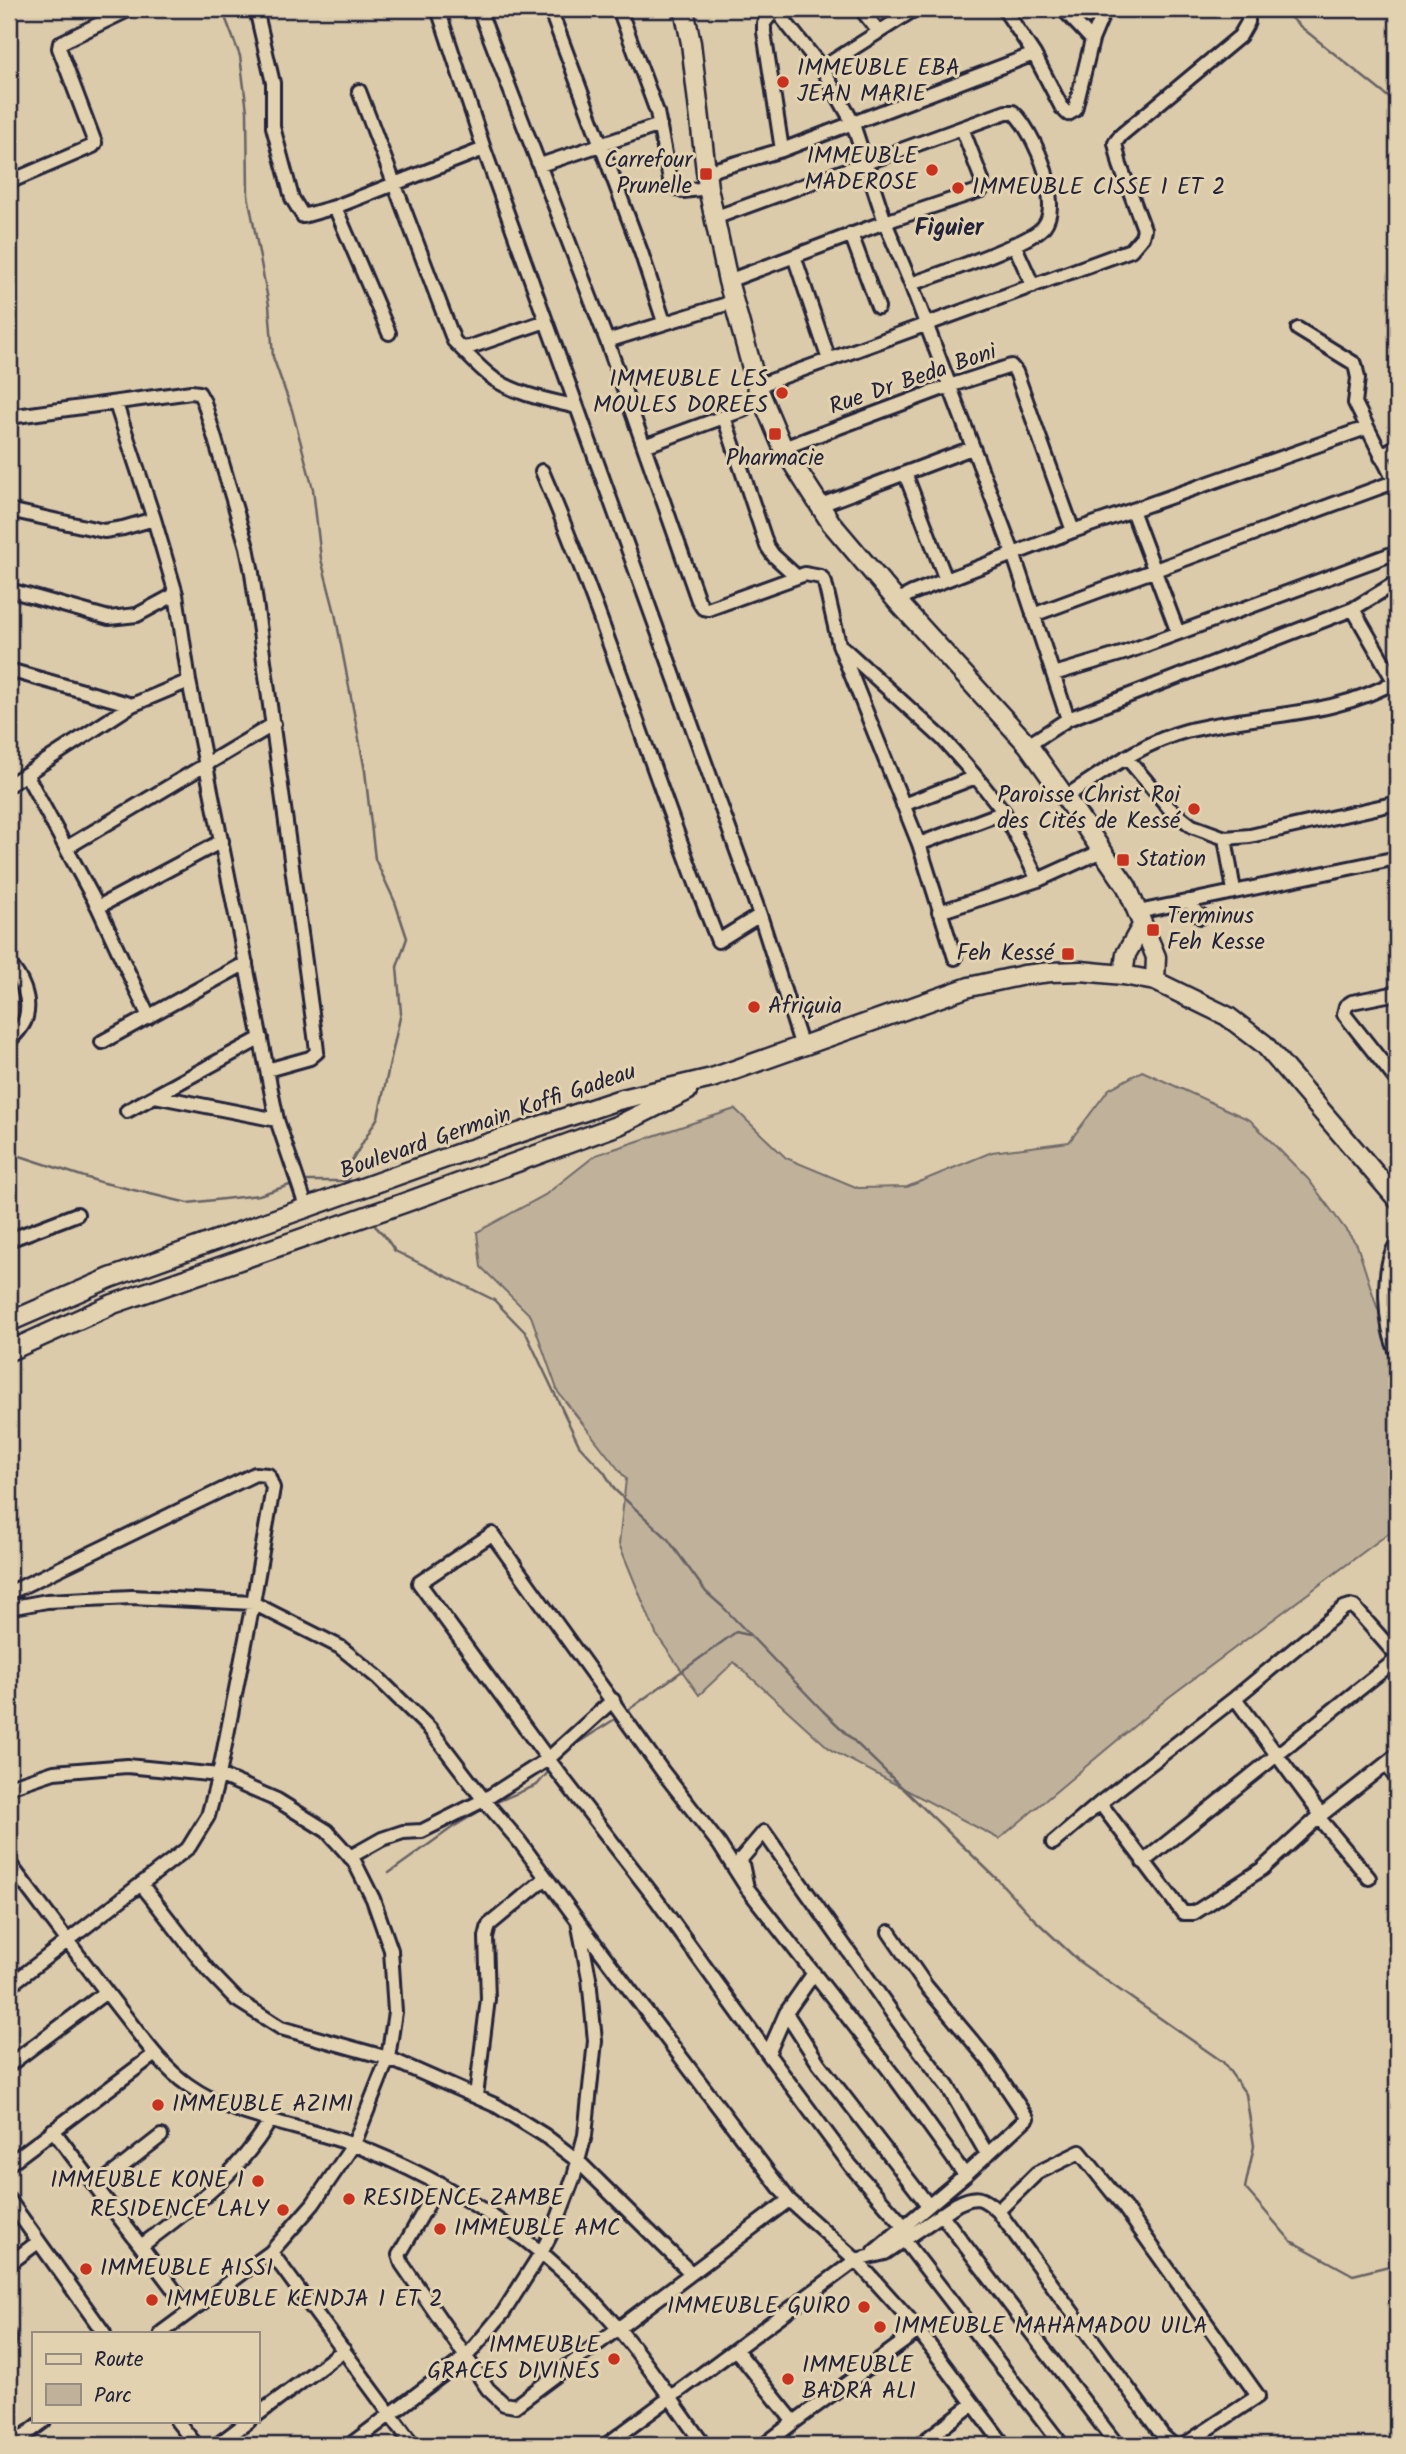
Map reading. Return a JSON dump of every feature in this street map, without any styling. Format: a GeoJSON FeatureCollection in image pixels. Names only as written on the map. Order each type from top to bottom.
{"type":"FeatureCollection","features":[{"type":"Feature","properties":{"kind":"main road"},"geometry":{"type":"LineString","coordinates":[[684,9],[691,43],[707,180],[728,281],[757,386],[783,448],[818,506],[897,601],[1028,745],[1065,797],[1126,887],[1156,957],[1155,981]]}},
{"type":"Feature","properties":{"kind":"main road"},"geometry":{"type":"LineString","coordinates":[[1123,975],[1126,954],[1140,919]]}},
{"type":"Feature","properties":{"kind":"main road"},"geometry":{"type":"LineString","coordinates":[[712,1078],[929,1000],[994,981],[1051,972],[1081,971],[1123,975],[1155,981],[1227,1016],[1264,1044],[1397,1199]]}},
{"type":"Feature","properties":{"kind":"main road","name":"Boulevard Germain Koffi Gadeau"},"geometry":{"type":"LineString","coordinates":[[9,1322],[110,1278],[468,1150],[618,1100],[712,1078]]}},
{"type":"Feature","properties":{"kind":"main road","name":"Boulevard Germain Koffi Gadeau"},"geometry":{"type":"LineString","coordinates":[[9,1351],[113,1304],[619,1125],[712,1078]]}},
{"type":"Feature","properties":{"kind":"street"},"geometry":{"type":"LineString","coordinates":[[9,182],[93,146],[95,143],[59,48],[60,43],[130,9]]}},
{"type":"Feature","properties":{"kind":"street"},"geometry":{"type":"LineString","coordinates":[[256,9],[273,83],[273,127],[292,198],[303,216],[335,207],[484,149]]}},
{"type":"Feature","properties":{"kind":"street"},"geometry":{"type":"LineString","coordinates":[[438,9],[484,149],[760,915],[802,1047]]}},
{"type":"Feature","properties":{"kind":"street"},"geometry":{"type":"LineString","coordinates":[[479,9],[607,341],[698,600],[703,608],[708,609],[805,573],[821,577],[825,583],[839,644],[919,844],[955,958]]}},
{"type":"Feature","properties":{"kind":"street"},"geometry":{"type":"LineString","coordinates":[[550,9],[664,322]]}},
{"type":"Feature","properties":{"kind":"street"},"geometry":{"type":"LineString","coordinates":[[619,9],[657,112],[671,184],[683,191],[852,121],[1034,54]]}},
{"type":"Feature","properties":{"kind":"street"},"geometry":{"type":"LineString","coordinates":[[782,150],[764,32],[764,23],[775,9],[822,68],[852,121],[884,222],[911,284],[1013,553],[1068,719]]}},
{"type":"Feature","properties":{"kind":"street"},"geometry":{"type":"LineString","coordinates":[[861,9],[879,32]]}},
{"type":"Feature","properties":{"kind":"street"},"geometry":{"type":"LineString","coordinates":[[822,68],[915,9]]}},
{"type":"Feature","properties":{"kind":"street"},"geometry":{"type":"LineString","coordinates":[[1004,9],[1034,54],[1062,108],[1068,114],[1075,110],[1092,40],[1105,9]]}},
{"type":"Feature","properties":{"kind":"street"},"geometry":{"type":"LineString","coordinates":[[1063,9],[1092,40]]}},
{"type":"Feature","properties":{"kind":"street"},"geometry":{"type":"LineString","coordinates":[[757,386],[1131,250],[1136,246],[1144,229],[1143,220],[1120,165],[1115,143],[1121,135],[1240,36],[1248,22],[1248,9]]}},
{"type":"Feature","properties":{"kind":"street"},"geometry":{"type":"LineString","coordinates":[[359,92],[454,341],[493,378],[512,389],[577,407]]}},
{"type":"Feature","properties":{"kind":"street"},"geometry":{"type":"LineString","coordinates":[[715,218],[1006,112],[1013,112],[1024,127],[1045,168],[1050,198],[1049,215],[1044,226],[1014,244],[911,284]]}},
{"type":"Feature","properties":{"kind":"street"},"geometry":{"type":"LineString","coordinates":[[540,164],[660,125]]}},
{"type":"Feature","properties":{"kind":"street"},"geometry":{"type":"LineString","coordinates":[[728,281],[884,222],[981,190],[982,180],[962,128]]}},
{"type":"Feature","properties":{"kind":"street"},"geometry":{"type":"LineString","coordinates":[[335,207],[389,333]]}},
{"type":"Feature","properties":{"kind":"street"},"geometry":{"type":"LineString","coordinates":[[851,234],[878,307]]}},
{"type":"Feature","properties":{"kind":"street"},"geometry":{"type":"LineString","coordinates":[[1014,244],[1032,286]]}},
{"type":"Feature","properties":{"kind":"street"},"geometry":{"type":"LineString","coordinates":[[793,256],[829,360]]}},
{"type":"Feature","properties":{"kind":"street"},"geometry":{"type":"LineString","coordinates":[[607,341],[733,302]]}},
{"type":"Feature","properties":{"kind":"street"},"geometry":{"type":"LineString","coordinates":[[461,348],[546,321]]}},
{"type":"Feature","properties":{"kind":"street"},"geometry":{"type":"LineString","coordinates":[[1033,615],[1396,484],[1355,403],[1358,378],[1355,364],[1298,329]]}},
{"type":"Feature","properties":{"kind":"street","name":"Rue Dr Beda Boni"},"geometry":{"type":"LineString","coordinates":[[783,448],[949,386],[1011,366],[1016,372],[1073,531]]}},
{"type":"Feature","properties":{"kind":"street"},"geometry":{"type":"LineString","coordinates":[[9,417],[199,393],[247,547],[274,724],[317,1052],[310,1058],[267,1070]]}},
{"type":"Feature","properties":{"kind":"street"},"geometry":{"type":"LineString","coordinates":[[116,404],[176,594],[189,681],[277,1120],[307,1209]]}},
{"type":"Feature","properties":{"kind":"street"},"geometry":{"type":"LineString","coordinates":[[644,446],[743,410]]}},
{"type":"Feature","properties":{"kind":"street"},"geometry":{"type":"LineString","coordinates":[[724,417],[767,546],[796,576]]}},
{"type":"Feature","properties":{"kind":"street"},"geometry":{"type":"LineString","coordinates":[[897,601],[1013,553],[1366,428]]}},
{"type":"Feature","properties":{"kind":"street"},"geometry":{"type":"LineString","coordinates":[[1381,457],[1397,445]]}},
{"type":"Feature","properties":{"kind":"street"},"geometry":{"type":"LineString","coordinates":[[818,506],[972,448]]}},
{"type":"Feature","properties":{"kind":"street"},"geometry":{"type":"LineString","coordinates":[[542,471],[596,603],[652,767],[718,940],[760,915]]}},
{"type":"Feature","properties":{"kind":"street"},"geometry":{"type":"LineString","coordinates":[[905,472],[946,580]]}},
{"type":"Feature","properties":{"kind":"street"},"geometry":{"type":"LineString","coordinates":[[9,509],[104,531],[154,519]]}},
{"type":"Feature","properties":{"kind":"street"},"geometry":{"type":"LineString","coordinates":[[1132,510],[1178,633]]}},
{"type":"Feature","properties":{"kind":"street"},"geometry":{"type":"LineString","coordinates":[[1054,674],[1178,633],[1397,552]]}},
{"type":"Feature","properties":{"kind":"street"},"geometry":{"type":"LineString","coordinates":[[1028,745],[1068,719],[1353,609],[1397,582]]}},
{"type":"Feature","properties":{"kind":"street"},"geometry":{"type":"LineString","coordinates":[[9,590],[109,618],[137,615],[176,594]]}},
{"type":"Feature","properties":{"kind":"street"},"geometry":{"type":"LineString","coordinates":[[1065,797],[1157,740],[1188,730],[1320,708],[1368,696],[1396,682],[1353,609]]}},
{"type":"Feature","properties":{"kind":"street"},"geometry":{"type":"LineString","coordinates":[[839,644],[943,739],[976,777],[1004,812],[1038,880]]}},
{"type":"Feature","properties":{"kind":"street"},"geometry":{"type":"LineString","coordinates":[[9,670],[132,705]]}},
{"type":"Feature","properties":{"kind":"street"},"geometry":{"type":"LineString","coordinates":[[9,785],[132,705],[189,681]]}},
{"type":"Feature","properties":{"kind":"street"},"geometry":{"type":"LineString","coordinates":[[66,848],[274,724]]}},
{"type":"Feature","properties":{"kind":"street"},"geometry":{"type":"LineString","coordinates":[[1126,757],[1169,808],[1192,826],[1225,838],[1397,803]]}},
{"type":"Feature","properties":{"kind":"street"},"geometry":{"type":"LineString","coordinates":[[26,774],[98,907],[149,1017]]}},
{"type":"Feature","properties":{"kind":"street"},"geometry":{"type":"LineString","coordinates":[[903,805],[976,777]]}},
{"type":"Feature","properties":{"kind":"street"},"geometry":{"type":"LineString","coordinates":[[919,844],[1004,812]]}},
{"type":"Feature","properties":{"kind":"street"},"geometry":{"type":"LineString","coordinates":[[1225,838],[1231,896]]}},
{"type":"Feature","properties":{"kind":"street"},"geometry":{"type":"LineString","coordinates":[[98,907],[222,841]]}},
{"type":"Feature","properties":{"kind":"street"},"geometry":{"type":"LineString","coordinates":[[939,912],[1038,880],[1102,851]]}},
{"type":"Feature","properties":{"kind":"street"},"geometry":{"type":"LineString","coordinates":[[1140,919],[1189,901],[1231,896],[1397,858]]}},
{"type":"Feature","properties":{"kind":"street"},"geometry":{"type":"LineString","coordinates":[[1189,901],[1201,917]]}},
{"type":"Feature","properties":{"kind":"street"},"geometry":{"type":"LineString","coordinates":[[103,1042],[246,963]]}},
{"type":"Feature","properties":{"kind":"street"},"geometry":{"type":"LineString","coordinates":[[9,964],[19,974],[25,992],[26,1017],[9,1041]]}},
{"type":"Feature","properties":{"kind":"street"},"geometry":{"type":"LineString","coordinates":[[1397,993],[1352,1002],[1346,1006],[1344,1014],[1397,1081]]}},
{"type":"Feature","properties":{"kind":"street"},"geometry":{"type":"LineString","coordinates":[[127,1111],[261,1038]]}},
{"type":"Feature","properties":{"kind":"street"},"geometry":{"type":"LineString","coordinates":[[155,1096],[277,1120]]}},
{"type":"Feature","properties":{"kind":"street"},"geometry":{"type":"LineString","coordinates":[[9,1240],[77,1214]]}},
{"type":"Feature","properties":{"kind":"street"},"geometry":{"type":"LineString","coordinates":[[1397,1244],[1389,1272],[1385,1306],[1390,1335],[1397,1352]]}},
{"type":"Feature","properties":{"kind":"street"},"geometry":{"type":"LineString","coordinates":[[9,1593],[243,1479],[255,1474],[268,1475],[273,1488],[253,1603],[219,1775],[208,1816],[189,1847],[9,1986]]}},
{"type":"Feature","properties":{"kind":"street"},"geometry":{"type":"LineString","coordinates":[[965,2175],[893,2074],[747,1888],[719,1844],[663,1772],[492,1534],[419,1583],[548,1759],[656,1899],[851,2166],[1062,2445]]}},
{"type":"Feature","properties":{"kind":"street"},"geometry":{"type":"LineString","coordinates":[[9,1608],[47,1601],[132,1597],[253,1603],[340,1647],[377,1677],[430,1729],[519,1841],[789,2200],[856,2260],[918,2331],[1004,2445]]}},
{"type":"Feature","properties":{"kind":"street"},"geometry":{"type":"LineString","coordinates":[[1053,1843],[1100,1802],[1236,1698],[1344,1608],[1350,1606],[1359,1612],[1397,1658],[1143,1862]]}},
{"type":"Feature","properties":{"kind":"street"},"geometry":{"type":"LineString","coordinates":[[1236,1698],[1320,1817],[1369,1878]]}},
{"type":"Feature","properties":{"kind":"street"},"geometry":{"type":"LineString","coordinates":[[350,1857],[382,1839],[402,1832],[422,1831],[463,1808],[484,1800],[548,1759],[613,1700]]}},
{"type":"Feature","properties":{"kind":"street"},"geometry":{"type":"LineString","coordinates":[[1100,1802],[1183,1913],[1194,1913],[1262,1869],[1320,1817],[1397,1755]]}},
{"type":"Feature","properties":{"kind":"street"},"geometry":{"type":"LineString","coordinates":[[1386,1764],[1397,1779]]}},
{"type":"Feature","properties":{"kind":"street"},"geometry":{"type":"LineString","coordinates":[[9,1787],[54,1772],[127,1766],[219,1775],[277,1800],[327,1831],[350,1857],[373,1899],[391,1950],[395,2012],[388,2059],[374,2100],[354,2144],[313,2204],[271,2252],[162,2332]]}},
{"type":"Feature","properties":{"kind":"street"},"geometry":{"type":"LineString","coordinates":[[747,1888],[741,1859],[764,1832],[905,2031],[948,2087],[987,2154]]}},
{"type":"Feature","properties":{"kind":"street"},"geometry":{"type":"LineString","coordinates":[[9,1863],[66,1942],[155,2054],[188,2085],[229,2107],[354,2144],[409,2167],[500,2220],[541,2252],[588,2295],[617,2327],[704,2445]]}},
{"type":"Feature","properties":{"kind":"street"},"geometry":{"type":"LineString","coordinates":[[475,2096],[488,1999],[486,1937],[489,1925],[546,1878]]}},
{"type":"Feature","properties":{"kind":"street"},"geometry":{"type":"LineString","coordinates":[[141,1884],[208,1970],[237,2000],[281,2028],[388,2059],[497,2106],[544,2135],[578,2161],[691,2273]]}},
{"type":"Feature","properties":{"kind":"street"},"geometry":{"type":"LineString","coordinates":[[350,2445],[466,2357],[503,2313],[555,2225],[585,2135],[595,2041],[589,1978],[578,1921]]}},
{"type":"Feature","properties":{"kind":"street"},"geometry":{"type":"LineString","coordinates":[[606,2445],[856,2260],[885,2253],[928,2205],[1027,2118],[989,2061],[926,1986],[889,1932]]}},
{"type":"Feature","properties":{"kind":"street"},"geometry":{"type":"LineString","coordinates":[[768,2054],[786,2013],[814,1973]]}},
{"type":"Feature","properties":{"kind":"street"},"geometry":{"type":"LineString","coordinates":[[9,2065],[106,1992]]}},
{"type":"Feature","properties":{"kind":"street"},"geometry":{"type":"LineString","coordinates":[[786,2013],[819,2064],[928,2205]]}},
{"type":"Feature","properties":{"kind":"street"},"geometry":{"type":"LineString","coordinates":[[9,2164],[155,2054]]}},
{"type":"Feature","properties":{"kind":"street"},"geometry":{"type":"LineString","coordinates":[[141,2246],[229,2175],[256,2144],[271,2119]]}},
{"type":"Feature","properties":{"kind":"street"},"geometry":{"type":"LineString","coordinates":[[53,2130],[190,2311]]}},
{"type":"Feature","properties":{"kind":"street"},"geometry":{"type":"LineString","coordinates":[[97,2186],[161,2136]]}},
{"type":"Feature","properties":{"kind":"street"},"geometry":{"type":"LineString","coordinates":[[998,2211],[1037,2174],[1080,2152],[1117,2198],[1258,2396],[1184,2445]]}},
{"type":"Feature","properties":{"kind":"street"},"geometry":{"type":"LineString","coordinates":[[440,2183],[399,2255],[411,2279],[499,2401],[515,2406],[789,2200]]}},
{"type":"Feature","properties":{"kind":"street"},"geometry":{"type":"LineString","coordinates":[[904,2233],[970,2198],[984,2199],[998,2211],[1167,2442]]}},
{"type":"Feature","properties":{"kind":"street"},"geometry":{"type":"LineString","coordinates":[[9,2200],[103,2332]]}},
{"type":"Feature","properties":{"kind":"street"},"geometry":{"type":"LineString","coordinates":[[941,2214],[1117,2445]]}},
{"type":"Feature","properties":{"kind":"street"},"geometry":{"type":"LineString","coordinates":[[9,2264],[38,2242]]}},
{"type":"Feature","properties":{"kind":"street"},"geometry":{"type":"LineString","coordinates":[[271,2252],[413,2445]]}},
{"type":"Feature","properties":{"kind":"street"},"geometry":{"type":"LineString","coordinates":[[764,2445],[918,2331]]}},
{"type":"Feature","properties":{"kind":"street"},"geometry":{"type":"LineString","coordinates":[[9,2336],[9,2342]]}},
{"type":"Feature","properties":{"kind":"street"},"geometry":{"type":"LineString","coordinates":[[259,2414],[344,2350]]}},
{"type":"Feature","properties":{"kind":"street"},"geometry":{"type":"LineString","coordinates":[[736,2350],[794,2422]]}},
{"type":"Feature","properties":{"kind":"street"},"geometry":{"type":"LineString","coordinates":[[919,2445],[973,2404]]}},
{"type":"Feature","properties":{"kind":"street"},"geometry":{"type":"LineString","coordinates":[[12,2445],[43,2422]]}},
{"type":"Feature","properties":{"kind":"street"},"geometry":{"type":"LineString","coordinates":[[178,2422],[196,2445]]}},
{"type":"Feature","properties":{"kind":"street"},"geometry":{"type":"LineString","coordinates":[[217,2445],[248,2422]]}},
{"type":"Feature","properties":{"kind":"green space"},"geometry":{"type":"Polygon","coordinates":[[[1142,1071],[1250,1120],[1308,1179],[1357,1245],[1377,1307],[1397,1355],[1397,1527],[1169,1697],[999,1839],[831,1750],[734,1662],[699,1695],[656,1634],[619,1544],[626,1479],[558,1392],[531,1316],[481,1267],[477,1232],[545,1195],[596,1155],[735,1109],[786,1158],[858,1188],[907,1187],[992,1152],[1069,1142],[1109,1089],[1142,1071]]]}},
{"type":"Feature","properties":{"kind":"waterway"},"geometry":{"type":"LineString","coordinates":[[222,9],[240,56],[247,111],[248,195],[269,305],[273,357],[292,410],[313,489],[321,559],[335,613],[365,771],[375,859],[395,902],[407,938],[397,967],[401,1013],[378,1117],[350,1164],[348,1181],[308,1181]]}},
{"type":"Feature","properties":{"kind":"waterway"},"geometry":{"type":"LineString","coordinates":[[1281,9],[1397,104]]}},
{"type":"Feature","properties":{"kind":"waterway"},"geometry":{"type":"LineString","coordinates":[[9,1155],[17,1155],[100,1182],[188,1203],[259,1195],[293,1184]]}},
{"type":"Feature","properties":{"kind":"waterway"},"geometry":{"type":"LineString","coordinates":[[372,1223],[395,1251],[494,1300],[526,1333],[579,1445],[604,1472],[615,1490],[667,1538],[706,1592],[823,1711],[1081,1963],[1223,2062],[1246,2094],[1254,2146],[1245,2188],[1291,2241],[1353,2275],[1397,2264]]}},
{"type":"Feature","properties":{"kind":"waterway"},"geometry":{"type":"LineString","coordinates":[[624,1713],[736,1632],[748,1635]]}},
{"type":"Feature","properties":{"kind":"waterway"},"geometry":{"type":"LineString","coordinates":[[557,1762],[570,1748],[618,1717]]}},
{"type":"Feature","properties":{"kind":"waterway"},"geometry":{"type":"LineString","coordinates":[[494,1803],[537,1785],[550,1770]]}},
{"type":"Feature","properties":{"kind":"waterway"},"geometry":{"type":"LineString","coordinates":[[389,1873],[453,1827],[485,1808]]}},
{"type":"Feature","properties":{"kind":"place","name":"IMMEUBLE EBA JEAN MARIE"},"geometry":{"type":"Point","coordinates":[783,82]}},
{"type":"Feature","properties":{"kind":"place","name":"IMMEUBLE MADEROSE"},"geometry":{"type":"Point","coordinates":[932,170]}},
{"type":"Feature","properties":{"kind":"place","name":"Carrefour Prunelle"},"geometry":{"type":"Point","coordinates":[706,174]}},
{"type":"Feature","properties":{"kind":"place","name":"IMMEUBLE CISSE 1 ET 2"},"geometry":{"type":"Point","coordinates":[958,188]}},
{"type":"Feature","properties":{"kind":"place","name":"IMMEUBLE LES MOULES DOREES"},"geometry":{"type":"Point","coordinates":[782,393]}},
{"type":"Feature","properties":{"kind":"place","name":"Pharmacie"},"geometry":{"type":"Point","coordinates":[775,434]}},
{"type":"Feature","properties":{"kind":"place","name":"Paroisse Christ Roi des Cités de Kessé"},"geometry":{"type":"Point","coordinates":[1194,809]}},
{"type":"Feature","properties":{"kind":"place","name":"Station"},"geometry":{"type":"Point","coordinates":[1123,860]}},
{"type":"Feature","properties":{"kind":"place","name":"Terminus Feh Kesse"},"geometry":{"type":"Point","coordinates":[1153,930]}},
{"type":"Feature","properties":{"kind":"place","name":"Feh Kessé"},"geometry":{"type":"Point","coordinates":[1068,954]}},
{"type":"Feature","properties":{"kind":"place","name":"Afriquia"},"geometry":{"type":"Point","coordinates":[754,1007]}},
{"type":"Feature","properties":{"kind":"place","name":"IMMEUBLE AZIMI"},"geometry":{"type":"Point","coordinates":[158,2105]}},
{"type":"Feature","properties":{"kind":"place","name":"IMMEUBLE KONE 1"},"geometry":{"type":"Point","coordinates":[258,2181]}},
{"type":"Feature","properties":{"kind":"place","name":"RESIDENCE ZAMBE"},"geometry":{"type":"Point","coordinates":[349,2199]}},
{"type":"Feature","properties":{"kind":"place","name":"RESIDENCE LALY"},"geometry":{"type":"Point","coordinates":[283,2210]}},
{"type":"Feature","properties":{"kind":"place","name":"IMMEUBLE AMC"},"geometry":{"type":"Point","coordinates":[440,2229]}},
{"type":"Feature","properties":{"kind":"place","name":"IMMEUBLE AISSI"},"geometry":{"type":"Point","coordinates":[86,2269]}},
{"type":"Feature","properties":{"kind":"place","name":"IMMEUBLE KENDJA 1 ET 2"},"geometry":{"type":"Point","coordinates":[152,2300]}},
{"type":"Feature","properties":{"kind":"place","name":"IMMEUBLE GUIRO"},"geometry":{"type":"Point","coordinates":[864,2307]}},
{"type":"Feature","properties":{"kind":"place","name":"IMMEUBLE MAHAMADOU UILA"},"geometry":{"type":"Point","coordinates":[880,2327]}},
{"type":"Feature","properties":{"kind":"place","name":"IMMEUBLE GRACES DIVINES"},"geometry":{"type":"Point","coordinates":[614,2359]}},
{"type":"Feature","properties":{"kind":"place","name":"IMMEUBLE BADRA ALI"},"geometry":{"type":"Point","coordinates":[788,2379]}},
{"type":"Feature","properties":{"kind":"district","name":"Figuier"},"geometry":{"type":"Point","coordinates":[949,228]}}]}
